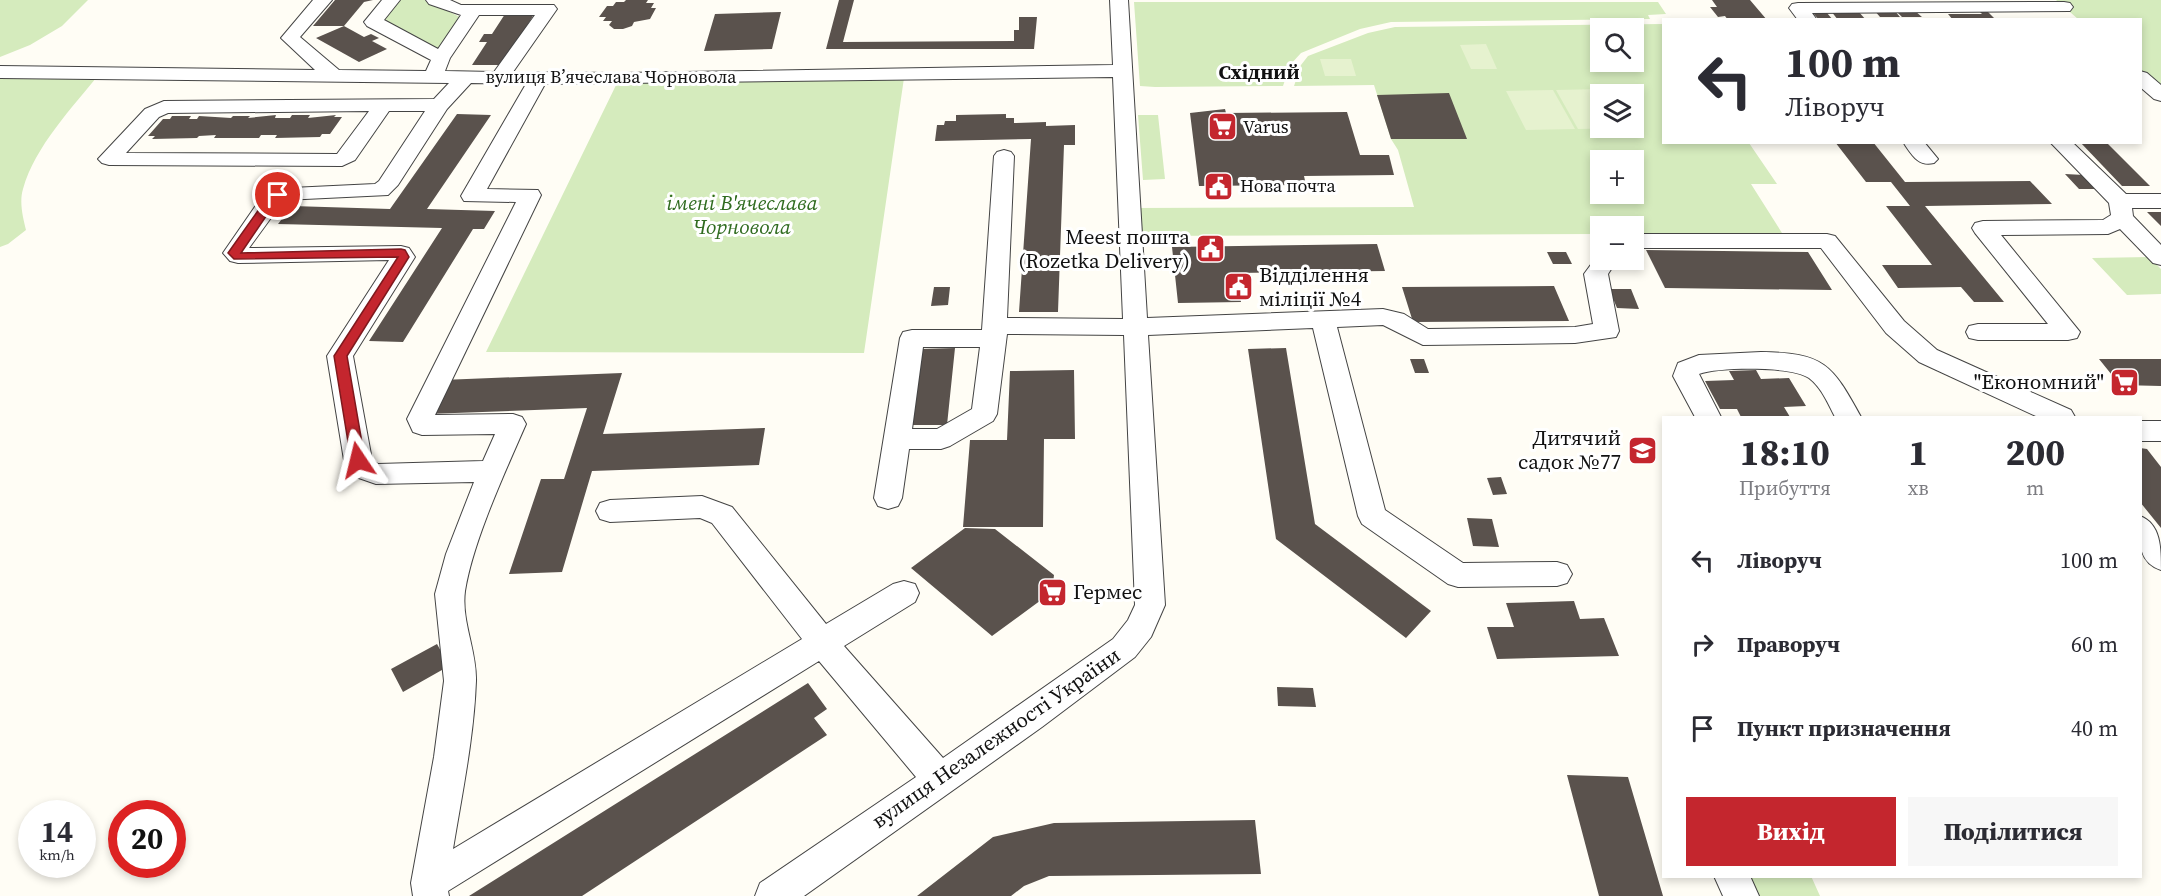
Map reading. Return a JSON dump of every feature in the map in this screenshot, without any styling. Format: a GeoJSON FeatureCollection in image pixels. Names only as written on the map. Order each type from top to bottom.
{"type":"FeatureCollection","features":[{"type":"Feature","properties":{"kind":"street"},"geometry":{"type":"LineString","coordinates":[[323,0],[290,38],[333,75]]}},
{"type":"Feature","properties":{"kind":"street"},"geometry":{"type":"LineString","coordinates":[[391,0],[373,22],[441,58]]}},
{"type":"Feature","properties":{"kind":"street"},"geometry":{"type":"LineString","coordinates":[[435,0],[459,10],[548,9],[500,77]]}},
{"type":"Feature","properties":{"kind":"street","name":"вулиця Незалежності України"},"geometry":{"type":"LineString","coordinates":[[773,896],[1125,648],[1140,628],[1150,605],[1119,0]]}},
{"type":"Feature","properties":{"kind":"street"},"geometry":{"type":"LineString","coordinates":[[1799,9],[1912,3],[2060,3],[2076,18]]}},
{"type":"Feature","properties":{"kind":"street"},"geometry":{"type":"LineString","coordinates":[[433,77],[441,58],[474,10]]}},
{"type":"Feature","properties":{"kind":"street","name":"вулиця Вʼячеслава Чорновола"},"geometry":{"type":"LineString","coordinates":[[0,72],[619,79],[1122,71]]}},
{"type":"Feature","properties":{"kind":"street"},"geometry":{"type":"LineString","coordinates":[[466,77],[439,105],[387,185],[380,190],[278,195],[271,200],[234,253],[238,256],[401,253],[403,257],[340,356],[358,460],[363,469],[376,474],[492,471]]}},
{"type":"Feature","properties":{"kind":"street"},"geometry":{"type":"LineString","coordinates":[[430,890],[455,729],[460,678],[457,644],[450,615],[451,584],[492,471],[513,424],[422,425],[420,419],[530,195],[472,196],[539,78]]}},
{"type":"Feature","properties":{"kind":"street"},"geometry":{"type":"LineString","coordinates":[[382,107],[348,156],[342,160],[109,159],[159,108],[439,105]]}},
{"type":"Feature","properties":{"kind":"street"},"geometry":{"type":"LineString","coordinates":[[1915,144],[1927,159]]}},
{"type":"Feature","properties":{"kind":"street"},"geometry":{"type":"LineString","coordinates":[[2062,144],[2121,209],[2161,258]]}},
{"type":"Feature","properties":{"kind":"street"},"geometry":{"type":"LineString","coordinates":[[897,439],[941,439],[984,414],[995,332],[1004,156]]}},
{"type":"Feature","properties":{"kind":"street"},"geometry":{"type":"LineString","coordinates":[[1978,332],[2068,332],[1983,228],[2108,227],[2121,209],[2161,201]]}},
{"type":"Feature","properties":{"kind":"street"},"geometry":{"type":"LineString","coordinates":[[1644,241],[1827,241],[1895,327],[1928,356],[2060,416]]}},
{"type":"Feature","properties":{"kind":"street"},"geometry":{"type":"LineString","coordinates":[[888,498],[912,338],[995,332],[1383,317],[1395,320],[1423,337],[1575,335],[1607,331],[1596,274],[1599,270]]}},
{"type":"Feature","properties":{"kind":"street"},"geometry":{"type":"LineString","coordinates":[[1323,319],[1372,516],[1458,575],[1557,574]]}},
{"type":"Feature","properties":{"kind":"street"},"geometry":{"type":"LineString","coordinates":[[1707,416],[1686,376],[1687,369],[1699,364],[1794,361],[1809,366],[1822,376],[1847,416]]}},
{"type":"Feature","properties":{"kind":"street"},"geometry":{"type":"LineString","coordinates":[[2142,431],[2161,431]]}},
{"type":"Feature","properties":{"kind":"street"},"geometry":{"type":"LineString","coordinates":[[610,512],[702,507],[722,515],[822,642],[939,779]]}},
{"type":"Feature","properties":{"kind":"street"},"geometry":{"type":"LineString","coordinates":[[2142,530],[2161,558]]}},
{"type":"Feature","properties":{"kind":"street"},"geometry":{"type":"LineString","coordinates":[[430,890],[904,592]]}},
{"type":"Feature","properties":{"kind":"street"},"geometry":{"type":"LineString","coordinates":[[1733,878],[1741,896]]}},
{"type":"Feature","properties":{"kind":"green space"},"geometry":{"type":"Polygon","coordinates":[[[0,0],[88,0],[62,26],[30,45],[0,57],[0,0]]]}},
{"type":"Feature","properties":{"kind":"green space"},"geometry":{"type":"Polygon","coordinates":[[[398,0],[425,0],[460,17],[439,48],[430,48],[381,20],[398,0]]]}},
{"type":"Feature","properties":{"kind":"green space"},"geometry":{"type":"Polygon","coordinates":[[[2056,0],[2161,0],[2161,95],[2142,78],[2142,18],[2077,18],[2056,0]]]}},
{"type":"Feature","properties":{"kind":"green space"},"geometry":{"type":"Polygon","coordinates":[[[1134,2],[1658,2],[1666,14],[1648,15],[1650,19],[1391,22],[1360,29],[1301,53],[1290,65],[1283,86],[1140,86],[1134,2]]]}},
{"type":"Feature","properties":{"kind":"green space"},"geometry":{"type":"Polygon","coordinates":[[[1644,24],[1662,24],[1662,144],[1750,144],[1777,184],[1751,184],[1782,233],[1644,234],[1644,216],[1590,216],[1590,234],[1137,236],[1135,208],[1414,207],[1398,150],[1391,139],[1374,85],[1294,86],[1301,65],[1308,56],[1368,33],[1395,27],[1590,25],[1590,72],[1644,72],[1644,24]]]}},
{"type":"Feature","properties":{"kind":"green space"},"geometry":{"type":"Polygon","coordinates":[[[1486,44],[1497,69],[1471,69],[1460,45],[1486,44]]]}},
{"type":"Feature","properties":{"kind":"green space"},"geometry":{"type":"Polygon","coordinates":[[[1320,59],[1351,59],[1356,76],[1325,76],[1320,59]]]}},
{"type":"Feature","properties":{"kind":"green space"},"geometry":{"type":"Polygon","coordinates":[[[0,72],[100,73],[56,128],[36,158],[21,199],[26,230],[8,244],[0,247],[0,72]]]}},
{"type":"Feature","properties":{"kind":"green space","name":"імені В'ячеслава Чорновола"},"geometry":{"type":"Polygon","coordinates":[[[904,78],[864,353],[486,352],[619,79],[904,78]]]}},
{"type":"Feature","properties":{"kind":"green space"},"geometry":{"type":"Polygon","coordinates":[[[1590,89],[1590,129],[1578,129],[1556,90],[1590,89]]]}},
{"type":"Feature","properties":{"kind":"green space"},"geometry":{"type":"Polygon","coordinates":[[[1553,90],[1575,129],[1526,130],[1506,91],[1553,90]]]}},
{"type":"Feature","properties":{"kind":"green space"},"geometry":{"type":"Polygon","coordinates":[[[1138,115],[1158,115],[1165,179],[1143,180],[1138,115]]]}},
{"type":"Feature","properties":{"kind":"green space"},"geometry":{"type":"Polygon","coordinates":[[[2149,257],[2161,269],[2161,294],[2127,295],[2092,258],[2149,257]]]}},
{"type":"Feature","properties":{"kind":"green space"},"geometry":{"type":"Polygon","coordinates":[[[1733,878],[1812,878],[1820,896],[1741,896],[1733,878]]]}},
{"type":"Feature","properties":{"kind":"building"},"geometry":{"type":"Polygon","coordinates":[[[335,0],[373,0],[364,2],[344,26],[313,26],[335,0]]]}},
{"type":"Feature","properties":{"kind":"building"},"geometry":{"type":"Polygon","coordinates":[[[648,0],[646,3],[654,3],[651,8],[656,8],[650,19],[634,22],[632,26],[623,29],[614,29],[609,25],[612,21],[603,21],[606,17],[599,17],[607,6],[613,6],[616,2],[648,0]]]}},
{"type":"Feature","properties":{"kind":"building"},"geometry":{"type":"Polygon","coordinates":[[[839,0],[854,0],[843,42],[1014,41],[1014,30],[1019,30],[1019,17],[1037,17],[1034,49],[826,49],[839,0]]]}},
{"type":"Feature","properties":{"kind":"building"},"geometry":{"type":"Polygon","coordinates":[[[1712,0],[1750,0],[1765,18],[1718,17],[1710,7],[1717,7],[1712,0]]]}},
{"type":"Feature","properties":{"kind":"building"},"geometry":{"type":"Polygon","coordinates":[[[1874,10],[1894,10],[1900,17],[1880,17],[1874,10]]]}},
{"type":"Feature","properties":{"kind":"building"},"geometry":{"type":"Polygon","coordinates":[[[1895,10],[1915,11],[1922,17],[1902,17],[1895,10]]]}},
{"type":"Feature","properties":{"kind":"building"},"geometry":{"type":"Polygon","coordinates":[[[507,11],[536,11],[503,65],[472,65],[487,42],[479,42],[484,34],[492,34],[507,11]]]}},
{"type":"Feature","properties":{"kind":"building"},"geometry":{"type":"Polygon","coordinates":[[[1831,11],[1858,11],[1864,18],[1836,18],[1831,11]]]}},
{"type":"Feature","properties":{"kind":"building"},"geometry":{"type":"Polygon","coordinates":[[[781,12],[772,49],[704,51],[715,14],[781,12]]]}},
{"type":"Feature","properties":{"kind":"building"},"geometry":{"type":"Polygon","coordinates":[[[1980,12],[1988,12],[1994,18],[1951,18],[1948,14],[1982,14],[1980,12]]]}},
{"type":"Feature","properties":{"kind":"building"},"geometry":{"type":"Polygon","coordinates":[[[1813,13],[1827,13],[1831,18],[1817,18],[1813,13]]]}},
{"type":"Feature","properties":{"kind":"building"},"geometry":{"type":"Polygon","coordinates":[[[344,26],[364,37],[371,34],[379,38],[372,41],[387,49],[359,62],[316,38],[344,26]]]}},
{"type":"Feature","properties":{"kind":"building"},"geometry":{"type":"Polygon","coordinates":[[[1449,93],[1467,139],[1391,139],[1377,95],[1449,93]]]}},
{"type":"Feature","properties":{"kind":"building"},"geometry":{"type":"Polygon","coordinates":[[[1225,109],[1226,113],[1347,112],[1360,155],[1389,155],[1394,175],[1304,176],[1306,185],[1199,186],[1190,113],[1225,109]]]}},
{"type":"Feature","properties":{"kind":"building"},"geometry":{"type":"Polygon","coordinates":[[[457,114],[491,115],[427,209],[495,211],[484,229],[473,229],[403,342],[369,341],[442,228],[278,224],[292,206],[390,209],[457,114]]]}},
{"type":"Feature","properties":{"kind":"building"},"geometry":{"type":"Polygon","coordinates":[[[1006,114],[1006,118],[1014,118],[1014,123],[1046,122],[1046,126],[1075,125],[1075,145],[1064,145],[1058,312],[1019,312],[1031,139],[935,141],[937,125],[944,125],[945,121],[956,121],[956,115],[1006,114]]]}},
{"type":"Feature","properties":{"kind":"building"},"geometry":{"type":"Polygon","coordinates":[[[276,115],[275,118],[290,118],[292,115],[310,115],[308,118],[336,115],[334,117],[342,117],[330,134],[322,134],[320,137],[275,138],[277,135],[261,135],[259,138],[214,138],[216,135],[197,138],[152,139],[155,136],[148,136],[163,119],[170,119],[172,116],[191,116],[189,119],[197,119],[199,116],[231,118],[250,116],[248,118],[276,115]]]}},
{"type":"Feature","properties":{"kind":"building"},"geometry":{"type":"Polygon","coordinates":[[[1837,144],[1875,144],[1905,182],[2030,181],[2052,204],[1925,206],[2004,302],[1974,302],[1961,287],[1898,288],[1882,265],[1932,265],[1886,206],[1910,206],[1891,182],[1866,182],[1837,144]]]}},
{"type":"Feature","properties":{"kind":"building"},"geometry":{"type":"Polygon","coordinates":[[[2082,144],[2108,144],[2150,186],[2122,186],[2082,144]]]}},
{"type":"Feature","properties":{"kind":"building"},"geometry":{"type":"Polygon","coordinates":[[[2065,174],[2084,175],[2097,189],[2079,189],[2065,174]]]}},
{"type":"Feature","properties":{"kind":"building"},"geometry":{"type":"Polygon","coordinates":[[[2147,212],[2161,212],[2161,226],[2147,212]]]}},
{"type":"Feature","properties":{"kind":"building"},"geometry":{"type":"Polygon","coordinates":[[[1377,244],[1385,271],[1236,273],[1241,302],[1178,303],[1172,247],[1377,244]]]}},
{"type":"Feature","properties":{"kind":"building"},"geometry":{"type":"Polygon","coordinates":[[[1646,250],[1808,252],[1832,290],[1665,288],[1646,250]]]}},
{"type":"Feature","properties":{"kind":"building"},"geometry":{"type":"Polygon","coordinates":[[[1547,252],[1566,252],[1572,264],[1553,264],[1547,252]]]}},
{"type":"Feature","properties":{"kind":"building"},"geometry":{"type":"Polygon","coordinates":[[[1554,286],[1569,321],[1413,322],[1402,287],[1554,286]]]}},
{"type":"Feature","properties":{"kind":"building"},"geometry":{"type":"Polygon","coordinates":[[[934,287],[950,287],[948,305],[931,306],[934,287]]]}},
{"type":"Feature","properties":{"kind":"building"},"geometry":{"type":"Polygon","coordinates":[[[1609,289],[1631,289],[1639,309],[1617,308],[1609,289]]]}},
{"type":"Feature","properties":{"kind":"building"},"geometry":{"type":"Polygon","coordinates":[[[955,348],[947,425],[908,425],[920,349],[955,348]]]}},
{"type":"Feature","properties":{"kind":"building"},"geometry":{"type":"Polygon","coordinates":[[[1286,348],[1315,524],[1431,611],[1406,638],[1276,539],[1248,349],[1286,348]]]}},
{"type":"Feature","properties":{"kind":"building"},"geometry":{"type":"Polygon","coordinates":[[[1410,359],[1424,359],[1429,373],[1415,373],[1410,359]]]}},
{"type":"Feature","properties":{"kind":"building"},"geometry":{"type":"Polygon","coordinates":[[[2099,359],[2161,359],[2161,386],[2120,385],[2099,359]]]}},
{"type":"Feature","properties":{"kind":"building"},"geometry":{"type":"Polygon","coordinates":[[[1074,370],[1075,439],[1044,439],[1043,527],[963,527],[970,440],[1007,440],[1010,371],[1074,370]]]}},
{"type":"Feature","properties":{"kind":"building"},"geometry":{"type":"Polygon","coordinates":[[[1756,370],[1761,379],[1789,378],[1806,406],[1784,407],[1789,416],[1740,416],[1737,409],[1720,409],[1705,381],[1734,380],[1729,371],[1756,370]]]}},
{"type":"Feature","properties":{"kind":"building"},"geometry":{"type":"Polygon","coordinates":[[[622,373],[603,434],[765,428],[759,465],[592,471],[562,572],[509,574],[541,479],[564,479],[587,408],[427,414],[442,380],[622,373]]]}},
{"type":"Feature","properties":{"kind":"building"},"geometry":{"type":"Polygon","coordinates":[[[2142,448],[2147,449],[2161,467],[2161,528],[2142,504],[2142,448]]]}},
{"type":"Feature","properties":{"kind":"building"},"geometry":{"type":"Polygon","coordinates":[[[1501,477],[1507,494],[1493,495],[1487,478],[1501,477]]]}},
{"type":"Feature","properties":{"kind":"building"},"geometry":{"type":"Polygon","coordinates":[[[1467,518],[1492,519],[1499,547],[1473,546],[1467,518]]]}},
{"type":"Feature","properties":{"kind":"building"},"geometry":{"type":"Polygon","coordinates":[[[965,528],[995,529],[1054,575],[1052,592],[992,636],[911,568],[965,528]]]}},
{"type":"Feature","properties":{"kind":"building"},"geometry":{"type":"Polygon","coordinates":[[[1574,601],[1580,619],[1604,618],[1619,656],[1497,659],[1487,627],[1514,627],[1506,603],[1574,601]]]}},
{"type":"Feature","properties":{"kind":"building"},"geometry":{"type":"Polygon","coordinates":[[[437,644],[449,666],[403,692],[391,669],[437,644]]]}},
{"type":"Feature","properties":{"kind":"building"},"geometry":{"type":"Polygon","coordinates":[[[808,683],[827,709],[814,718],[827,735],[582,896],[469,896],[808,683]]]}},
{"type":"Feature","properties":{"kind":"building"},"geometry":{"type":"Polygon","coordinates":[[[1277,687],[1313,688],[1316,707],[1278,706],[1277,687]]]}},
{"type":"Feature","properties":{"kind":"building"},"geometry":{"type":"Polygon","coordinates":[[[1567,775],[1628,777],[1663,896],[1599,896],[1567,775]]]}},
{"type":"Feature","properties":{"kind":"building"},"geometry":{"type":"Polygon","coordinates":[[[1255,820],[1261,874],[1049,876],[1024,886],[1011,896],[917,896],[993,837],[1054,823],[1255,820]]]}},
{"type":"Feature","properties":{"kind":"place","name":"Varus"},"geometry":{"type":"Point","coordinates":[1222,127]}},
{"type":"Feature","properties":{"kind":"place","name":"Нова почта"},"geometry":{"type":"Point","coordinates":[1219,186]}},
{"type":"Feature","properties":{"kind":"place","name":"Meest пошта (Rozetka Delivery)"},"geometry":{"type":"Point","coordinates":[1211,249]}},
{"type":"Feature","properties":{"kind":"place","name":"Відділення міліції №4"},"geometry":{"type":"Point","coordinates":[1238,287]}},
{"type":"Feature","properties":{"kind":"place","name":"\"Економний\""},"geometry":{"type":"Point","coordinates":[2125,382]}},
{"type":"Feature","properties":{"kind":"place","name":"Дитячий садок №77"},"geometry":{"type":"Point","coordinates":[1642,450]}},
{"type":"Feature","properties":{"kind":"place","name":"Гермес"},"geometry":{"type":"Point","coordinates":[1052,592]}},
{"type":"Feature","properties":{"kind":"district","name":"Східний"},"geometry":{"type":"Point","coordinates":[1259,72]}},
{"type":"Feature","properties":{"kind":"route"},"geometry":{"type":"LineString","coordinates":[[278,195],[271,200],[234,253],[238,256],[401,253],[403,257],[340,356],[358,460]]}}]}
